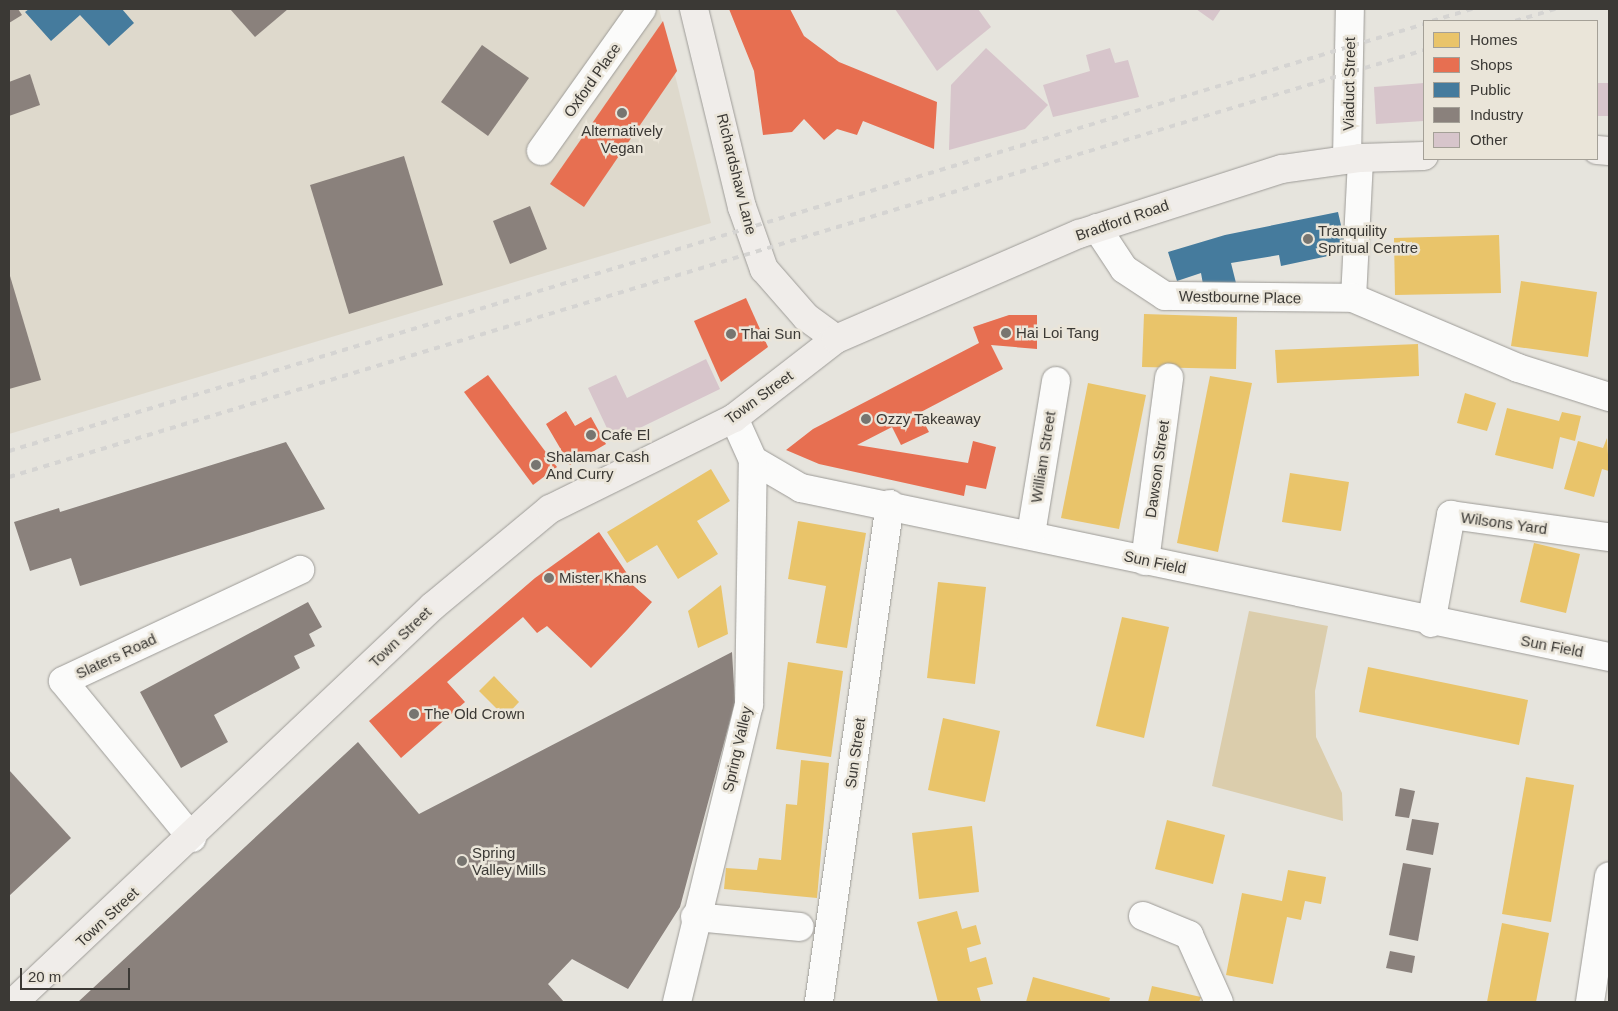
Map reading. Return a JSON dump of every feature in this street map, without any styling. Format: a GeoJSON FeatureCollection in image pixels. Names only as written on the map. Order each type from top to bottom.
{"type":"FeatureCollection","features":[{"type":"Feature","properties":{"kind":"main road","name":"Richardshaw Lane"},"geometry":{"type":"LineString","coordinates":[[694,9],[742,207],[764,269],[806,317],[836,339]]}},
{"type":"Feature","properties":{"kind":"main road","name":"Bradford Road"},"geometry":{"type":"LineString","coordinates":[[836,339],[1097,228],[1282,169],[1354,159],[1423,156]]}},
{"type":"Feature","properties":{"kind":"main road","name":"Town Street"},"geometry":{"type":"LineString","coordinates":[[14,1002],[192,838],[433,606],[550,509],[734,418],[836,339]]}},
{"type":"Feature","properties":{"kind":"street","name":"Oxford Place"},"geometry":{"type":"LineString","coordinates":[[542,151],[642,9]]}},
{"type":"Feature","properties":{"kind":"street","name":"Viaduct Street"},"geometry":{"type":"LineString","coordinates":[[1350,9],[1354,159]]}},
{"type":"Feature","properties":{"kind":"street"},"geometry":{"type":"LineString","coordinates":[[1353,298],[1354,159]]}},
{"type":"Feature","properties":{"kind":"street","name":"Westbourne Place"},"geometry":{"type":"LineString","coordinates":[[1097,228],[1124,269],[1165,296],[1353,298],[1518,368],[1609,396]]}},
{"type":"Feature","properties":{"kind":"street","name":"Dawson Street"},"geometry":{"type":"LineString","coordinates":[[1145,561],[1169,378]]}},
{"type":"Feature","properties":{"kind":"street","name":"William Street"},"geometry":{"type":"LineString","coordinates":[[1031,534],[1056,381]]}},
{"type":"Feature","properties":{"kind":"street"},"geometry":{"type":"LineString","coordinates":[[734,418],[753,460]]}},
{"type":"Feature","properties":{"kind":"street","name":"Sun Field"},"geometry":{"type":"LineString","coordinates":[[753,460],[801,488],[890,504],[1031,534],[1432,624],[1609,657]]}},
{"type":"Feature","properties":{"kind":"street","name":"Spring Valley"},"geometry":{"type":"LineString","coordinates":[[677,1002],[695,917],[749,705],[753,460]]}},
{"type":"Feature","properties":{"kind":"street","name":"Sun Street"},"geometry":{"type":"LineString","coordinates":[[820,1002],[890,504]]}},
{"type":"Feature","properties":{"kind":"street","name":"Wilsons Yard"},"geometry":{"type":"LineString","coordinates":[[1432,624],[1451,515],[1607,537]]}},
{"type":"Feature","properties":{"kind":"street","name":"Slaters Road"},"geometry":{"type":"LineString","coordinates":[[192,838],[63,681],[300,570]]}},
{"type":"Feature","properties":{"kind":"street"},"geometry":{"type":"LineString","coordinates":[[1590,1002],[1609,876]]}},
{"type":"Feature","properties":{"kind":"street"},"geometry":{"type":"LineString","coordinates":[[1143,916],[1189,935],[1219,1002]]}},
{"type":"Feature","properties":{"kind":"street"},"geometry":{"type":"LineString","coordinates":[[695,917],[800,927]]}},
{"type":"Feature","properties":{"kind":"shaded area"},"geometry":{"type":"Polygon","coordinates":[[[9,9],[659,9],[711,223],[9,434],[9,9]]]}},
{"type":"Feature","properties":{"kind":"shaded area"},"geometry":{"type":"Polygon","coordinates":[[[1249,611],[1328,626],[1315,691],[1316,737],[1342,793],[1343,821],[1212,786],[1249,611]]]}},
{"type":"Feature","properties":{"kind":"building: Homes"},"geometry":{"type":"Polygon","coordinates":[[[1499,235],[1501,293],[1395,295],[1394,238],[1499,235]]]}},
{"type":"Feature","properties":{"kind":"building: Homes"},"geometry":{"type":"Polygon","coordinates":[[[1521,281],[1597,292],[1588,357],[1511,346],[1521,281]]]}},
{"type":"Feature","properties":{"kind":"building: Homes"},"geometry":{"type":"Polygon","coordinates":[[[1144,314],[1237,317],[1236,369],[1142,367],[1144,314]]]}},
{"type":"Feature","properties":{"kind":"building: Homes"},"geometry":{"type":"Polygon","coordinates":[[[1418,344],[1419,376],[1277,383],[1275,350],[1418,344]]]}},
{"type":"Feature","properties":{"kind":"building: Homes"},"geometry":{"type":"Polygon","coordinates":[[[1210,376],[1252,383],[1218,552],[1177,543],[1210,376]]]}},
{"type":"Feature","properties":{"kind":"building: Homes"},"geometry":{"type":"Polygon","coordinates":[[[1088,383],[1146,395],[1119,529],[1061,518],[1088,383]]]}},
{"type":"Feature","properties":{"kind":"building: Homes"},"geometry":{"type":"Polygon","coordinates":[[[1465,393],[1496,403],[1487,431],[1457,423],[1465,393]]]}},
{"type":"Feature","properties":{"kind":"building: Homes"},"geometry":{"type":"Polygon","coordinates":[[[1507,408],[1559,421],[1562,412],[1581,416],[1575,441],[1560,437],[1553,469],[1495,455],[1507,408]]]}},
{"type":"Feature","properties":{"kind":"building: Homes"},"geometry":{"type":"Polygon","coordinates":[[[1607,438],[1609,471],[1602,469],[1594,497],[1564,489],[1578,441],[1603,448],[1607,438]]]}},
{"type":"Feature","properties":{"kind":"building: Homes"},"geometry":{"type":"Polygon","coordinates":[[[711,469],[730,501],[697,521],[718,554],[678,579],[657,545],[627,563],[607,532],[711,469]]]}},
{"type":"Feature","properties":{"kind":"building: Homes"},"geometry":{"type":"Polygon","coordinates":[[[1290,473],[1349,482],[1341,531],[1282,522],[1290,473]]]}},
{"type":"Feature","properties":{"kind":"building: Homes"},"geometry":{"type":"Polygon","coordinates":[[[798,521],[866,533],[847,648],[816,643],[826,586],[788,579],[798,521]]]}},
{"type":"Feature","properties":{"kind":"building: Homes"},"geometry":{"type":"Polygon","coordinates":[[[1534,543],[1580,554],[1566,613],[1520,602],[1534,543]]]}},
{"type":"Feature","properties":{"kind":"building: Homes"},"geometry":{"type":"Polygon","coordinates":[[[938,582],[986,587],[975,684],[927,678],[938,582]]]}},
{"type":"Feature","properties":{"kind":"building: Homes"},"geometry":{"type":"Polygon","coordinates":[[[721,585],[728,634],[698,648],[688,611],[721,585]]]}},
{"type":"Feature","properties":{"kind":"building: Homes"},"geometry":{"type":"Polygon","coordinates":[[[1122,617],[1169,627],[1144,738],[1096,726],[1122,617]]]}},
{"type":"Feature","properties":{"kind":"building: Homes"},"geometry":{"type":"Polygon","coordinates":[[[788,662],[843,671],[831,757],[776,749],[788,662]]]}},
{"type":"Feature","properties":{"kind":"building: Homes"},"geometry":{"type":"Polygon","coordinates":[[[1368,667],[1528,700],[1519,745],[1359,712],[1368,667]]]}},
{"type":"Feature","properties":{"kind":"building: Homes"},"geometry":{"type":"Polygon","coordinates":[[[494,676],[519,702],[505,717],[479,691],[494,676]]]}},
{"type":"Feature","properties":{"kind":"building: Homes"},"geometry":{"type":"Polygon","coordinates":[[[943,718],[1000,731],[985,802],[928,790],[943,718]]]}},
{"type":"Feature","properties":{"kind":"building: Homes"},"geometry":{"type":"Polygon","coordinates":[[[801,760],[829,763],[817,898],[724,889],[726,868],[757,870],[759,858],[781,860],[786,804],[797,805],[801,760]]]}},
{"type":"Feature","properties":{"kind":"building: Homes"},"geometry":{"type":"Polygon","coordinates":[[[1526,777],[1574,785],[1551,922],[1502,914],[1526,777]]]}},
{"type":"Feature","properties":{"kind":"building: Homes"},"geometry":{"type":"Polygon","coordinates":[[[1167,820],[1225,835],[1213,884],[1155,869],[1167,820]]]}},
{"type":"Feature","properties":{"kind":"building: Homes"},"geometry":{"type":"Polygon","coordinates":[[[972,826],[979,892],[919,899],[912,833],[972,826]]]}},
{"type":"Feature","properties":{"kind":"building: Homes"},"geometry":{"type":"Polygon","coordinates":[[[1288,870],[1326,877],[1321,904],[1305,901],[1301,920],[1287,917],[1273,984],[1226,975],[1242,893],[1282,901],[1288,870]]]}},
{"type":"Feature","properties":{"kind":"building: Homes"},"geometry":{"type":"Polygon","coordinates":[[[957,911],[962,929],[976,925],[981,944],[967,948],[970,962],[986,957],[993,984],[977,988],[981,1002],[938,1002],[917,922],[957,911]]]}},
{"type":"Feature","properties":{"kind":"building: Homes"},"geometry":{"type":"Polygon","coordinates":[[[1502,923],[1549,933],[1536,1002],[1487,1002],[1502,923]]]}},
{"type":"Feature","properties":{"kind":"building: Homes"},"geometry":{"type":"Polygon","coordinates":[[[1033,977],[1110,998],[1109,1002],[1026,1002],[1033,977]]]}},
{"type":"Feature","properties":{"kind":"building: Homes"},"geometry":{"type":"Polygon","coordinates":[[[1152,986],[1201,997],[1199,1002],[1148,1002],[1152,986]]]}},
{"type":"Feature","properties":{"kind":"building: Shops"},"geometry":{"type":"Polygon","coordinates":[[[729,9],[790,9],[804,36],[839,62],[937,102],[934,149],[863,121],[857,135],[837,129],[824,140],[804,119],[792,132],[763,135],[754,71],[729,9]]]}},
{"type":"Feature","properties":{"kind":"building: Shops"},"geometry":{"type":"Polygon","coordinates":[[[663,21],[677,71],[584,207],[550,184],[663,21]]]}},
{"type":"Feature","properties":{"kind":"building: Shops","name":"Thai Sun"},"geometry":{"type":"Polygon","coordinates":[[[746,298],[768,347],[721,382],[694,321],[746,298]]]}},
{"type":"Feature","properties":{"kind":"building: Shops"},"geometry":{"type":"Polygon","coordinates":[[[1009,315],[1037,315],[1037,349],[991,345],[1003,369],[919,413],[929,432],[901,445],[892,427],[857,445],[968,463],[973,441],[996,447],[986,489],[966,485],[964,496],[819,464],[786,450],[813,429],[979,343],[973,327],[1009,315]]]}},
{"type":"Feature","properties":{"kind":"building: Shops"},"geometry":{"type":"Polygon","coordinates":[[[488,375],[557,467],[533,485],[464,392],[488,375]]]}},
{"type":"Feature","properties":{"kind":"building: Shops"},"geometry":{"type":"Polygon","coordinates":[[[566,411],[575,426],[591,417],[606,444],[570,465],[546,424],[566,411]]]}},
{"type":"Feature","properties":{"kind":"building: Shops"},"geometry":{"type":"Polygon","coordinates":[[[599,532],[630,578],[627,580],[652,602],[591,668],[547,626],[537,633],[523,617],[447,682],[465,702],[401,758],[369,721],[535,578],[599,532]]]}},
{"type":"Feature","properties":{"kind":"building: Public"},"geometry":{"type":"Polygon","coordinates":[[[29,9],[122,9],[134,23],[109,46],[80,15],[51,41],[25,12],[29,9]]]}},
{"type":"Feature","properties":{"kind":"building: Public"},"geometry":{"type":"Polygon","coordinates":[[[1338,212],[1347,252],[1281,266],[1279,255],[1231,263],[1236,283],[1204,290],[1201,273],[1177,281],[1168,252],[1225,235],[1338,212]]]}},
{"type":"Feature","properties":{"kind":"building: Industry"},"geometry":{"type":"Polygon","coordinates":[[[9,9],[18,9],[22,15],[9,23],[9,9]]]}},
{"type":"Feature","properties":{"kind":"building: Industry"},"geometry":{"type":"Polygon","coordinates":[[[230,9],[288,9],[255,37],[230,9]]]}},
{"type":"Feature","properties":{"kind":"building: Industry"},"geometry":{"type":"Polygon","coordinates":[[[482,45],[529,78],[488,136],[441,102],[482,45]]]}},
{"type":"Feature","properties":{"kind":"building: Industry"},"geometry":{"type":"Polygon","coordinates":[[[30,74],[40,105],[9,116],[9,82],[30,74]]]}},
{"type":"Feature","properties":{"kind":"building: Industry"},"geometry":{"type":"Polygon","coordinates":[[[404,156],[443,285],[349,314],[310,185],[404,156]]]}},
{"type":"Feature","properties":{"kind":"building: Industry"},"geometry":{"type":"Polygon","coordinates":[[[530,206],[547,249],[510,264],[493,221],[530,206]]]}},
{"type":"Feature","properties":{"kind":"building: Industry"},"geometry":{"type":"Polygon","coordinates":[[[9,277],[41,380],[9,389],[9,277]]]}},
{"type":"Feature","properties":{"kind":"building: Industry"},"geometry":{"type":"Polygon","coordinates":[[[286,442],[325,509],[80,586],[71,558],[30,571],[14,522],[59,508],[60,512],[286,442]]]}},
{"type":"Feature","properties":{"kind":"building: Industry"},"geometry":{"type":"Polygon","coordinates":[[[308,602],[322,627],[309,634],[315,646],[294,656],[300,668],[214,715],[228,742],[181,768],[140,692],[308,602]]]}},
{"type":"Feature","properties":{"kind":"building: Industry","name":"Spring Valley Mills"},"geometry":{"type":"Polygon","coordinates":[[[732,652],[735,702],[680,907],[628,989],[572,959],[548,984],[564,1002],[78,1002],[358,742],[419,814],[732,652]]]}},
{"type":"Feature","properties":{"kind":"building: Industry"},"geometry":{"type":"Polygon","coordinates":[[[9,770],[71,838],[9,896],[9,770]]]}},
{"type":"Feature","properties":{"kind":"building: Industry"},"geometry":{"type":"Polygon","coordinates":[[[1400,788],[1415,791],[1409,818],[1395,816],[1400,788]]]}},
{"type":"Feature","properties":{"kind":"building: Industry"},"geometry":{"type":"Polygon","coordinates":[[[1412,819],[1439,823],[1433,855],[1406,850],[1412,819]]]}},
{"type":"Feature","properties":{"kind":"building: Industry"},"geometry":{"type":"Polygon","coordinates":[[[1403,863],[1431,868],[1418,941],[1389,935],[1403,863]]]}},
{"type":"Feature","properties":{"kind":"building: Industry"},"geometry":{"type":"Polygon","coordinates":[[[1390,951],[1415,956],[1412,973],[1386,968],[1390,951]]]}},
{"type":"Feature","properties":{"kind":"building: Other"},"geometry":{"type":"Polygon","coordinates":[[[895,9],[978,9],[991,27],[937,71],[895,9]]]}},
{"type":"Feature","properties":{"kind":"building: Other"},"geometry":{"type":"Polygon","coordinates":[[[1196,9],[1221,9],[1213,21],[1196,9]]]}},
{"type":"Feature","properties":{"kind":"building: Other"},"geometry":{"type":"Polygon","coordinates":[[[986,48],[1048,105],[1025,129],[949,150],[951,85],[986,48]]]}},
{"type":"Feature","properties":{"kind":"building: Other"},"geometry":{"type":"Polygon","coordinates":[[[1110,48],[1115,63],[1128,60],[1139,97],[1053,117],[1043,85],[1090,71],[1086,55],[1110,48]]]}},
{"type":"Feature","properties":{"kind":"building: Other"},"geometry":{"type":"Polygon","coordinates":[[[1423,83],[1423,121],[1376,124],[1374,87],[1423,83]]]}},
{"type":"Feature","properties":{"kind":"building: Other"},"geometry":{"type":"Polygon","coordinates":[[[1598,83],[1609,83],[1609,116],[1598,116],[1598,83]]]}},
{"type":"Feature","properties":{"kind":"building: Other"},"geometry":{"type":"Polygon","coordinates":[[[706,359],[720,389],[613,441],[588,388],[616,375],[627,398],[706,359]]]}},
{"type":"Feature","properties":{"kind":"railway"},"geometry":{"type":"LineString","coordinates":[[1435,20],[1472,9]]}},
{"type":"Feature","properties":{"kind":"railway"},"geometry":{"type":"LineString","coordinates":[[1518,20],[1555,9]]}},
{"type":"Feature","properties":{"kind":"railway"},"geometry":{"type":"LineString","coordinates":[[9,451],[1423,24]]}},
{"type":"Feature","properties":{"kind":"railway"},"geometry":{"type":"LineString","coordinates":[[9,477],[1423,50]]}},
{"type":"Feature","properties":{"kind":"place","name":"Alternatively Vegan"},"geometry":{"type":"Point","coordinates":[622,113]}},
{"type":"Feature","properties":{"kind":"place","name":"Tranquility Spritual Centre"},"geometry":{"type":"Point","coordinates":[1308,239]}},
{"type":"Feature","properties":{"kind":"place","name":"Hai Loi Tang"},"geometry":{"type":"Point","coordinates":[1006,333]}},
{"type":"Feature","properties":{"kind":"place","name":"Thai Sun"},"geometry":{"type":"Point","coordinates":[731,334]}},
{"type":"Feature","properties":{"kind":"place","name":"Ozzy Takeaway"},"geometry":{"type":"Point","coordinates":[866,419]}},
{"type":"Feature","properties":{"kind":"place","name":"Cafe El"},"geometry":{"type":"Point","coordinates":[591,435]}},
{"type":"Feature","properties":{"kind":"place","name":"Shalamar Cash And Curry"},"geometry":{"type":"Point","coordinates":[536,465]}},
{"type":"Feature","properties":{"kind":"place","name":"Mister Khans"},"geometry":{"type":"Point","coordinates":[549,578]}},
{"type":"Feature","properties":{"kind":"place","name":"The Old Crown"},"geometry":{"type":"Point","coordinates":[414,714]}},
{"type":"Feature","properties":{"kind":"place","name":"Spring Valley Mills"},"geometry":{"type":"Point","coordinates":[462,861]}}]}
